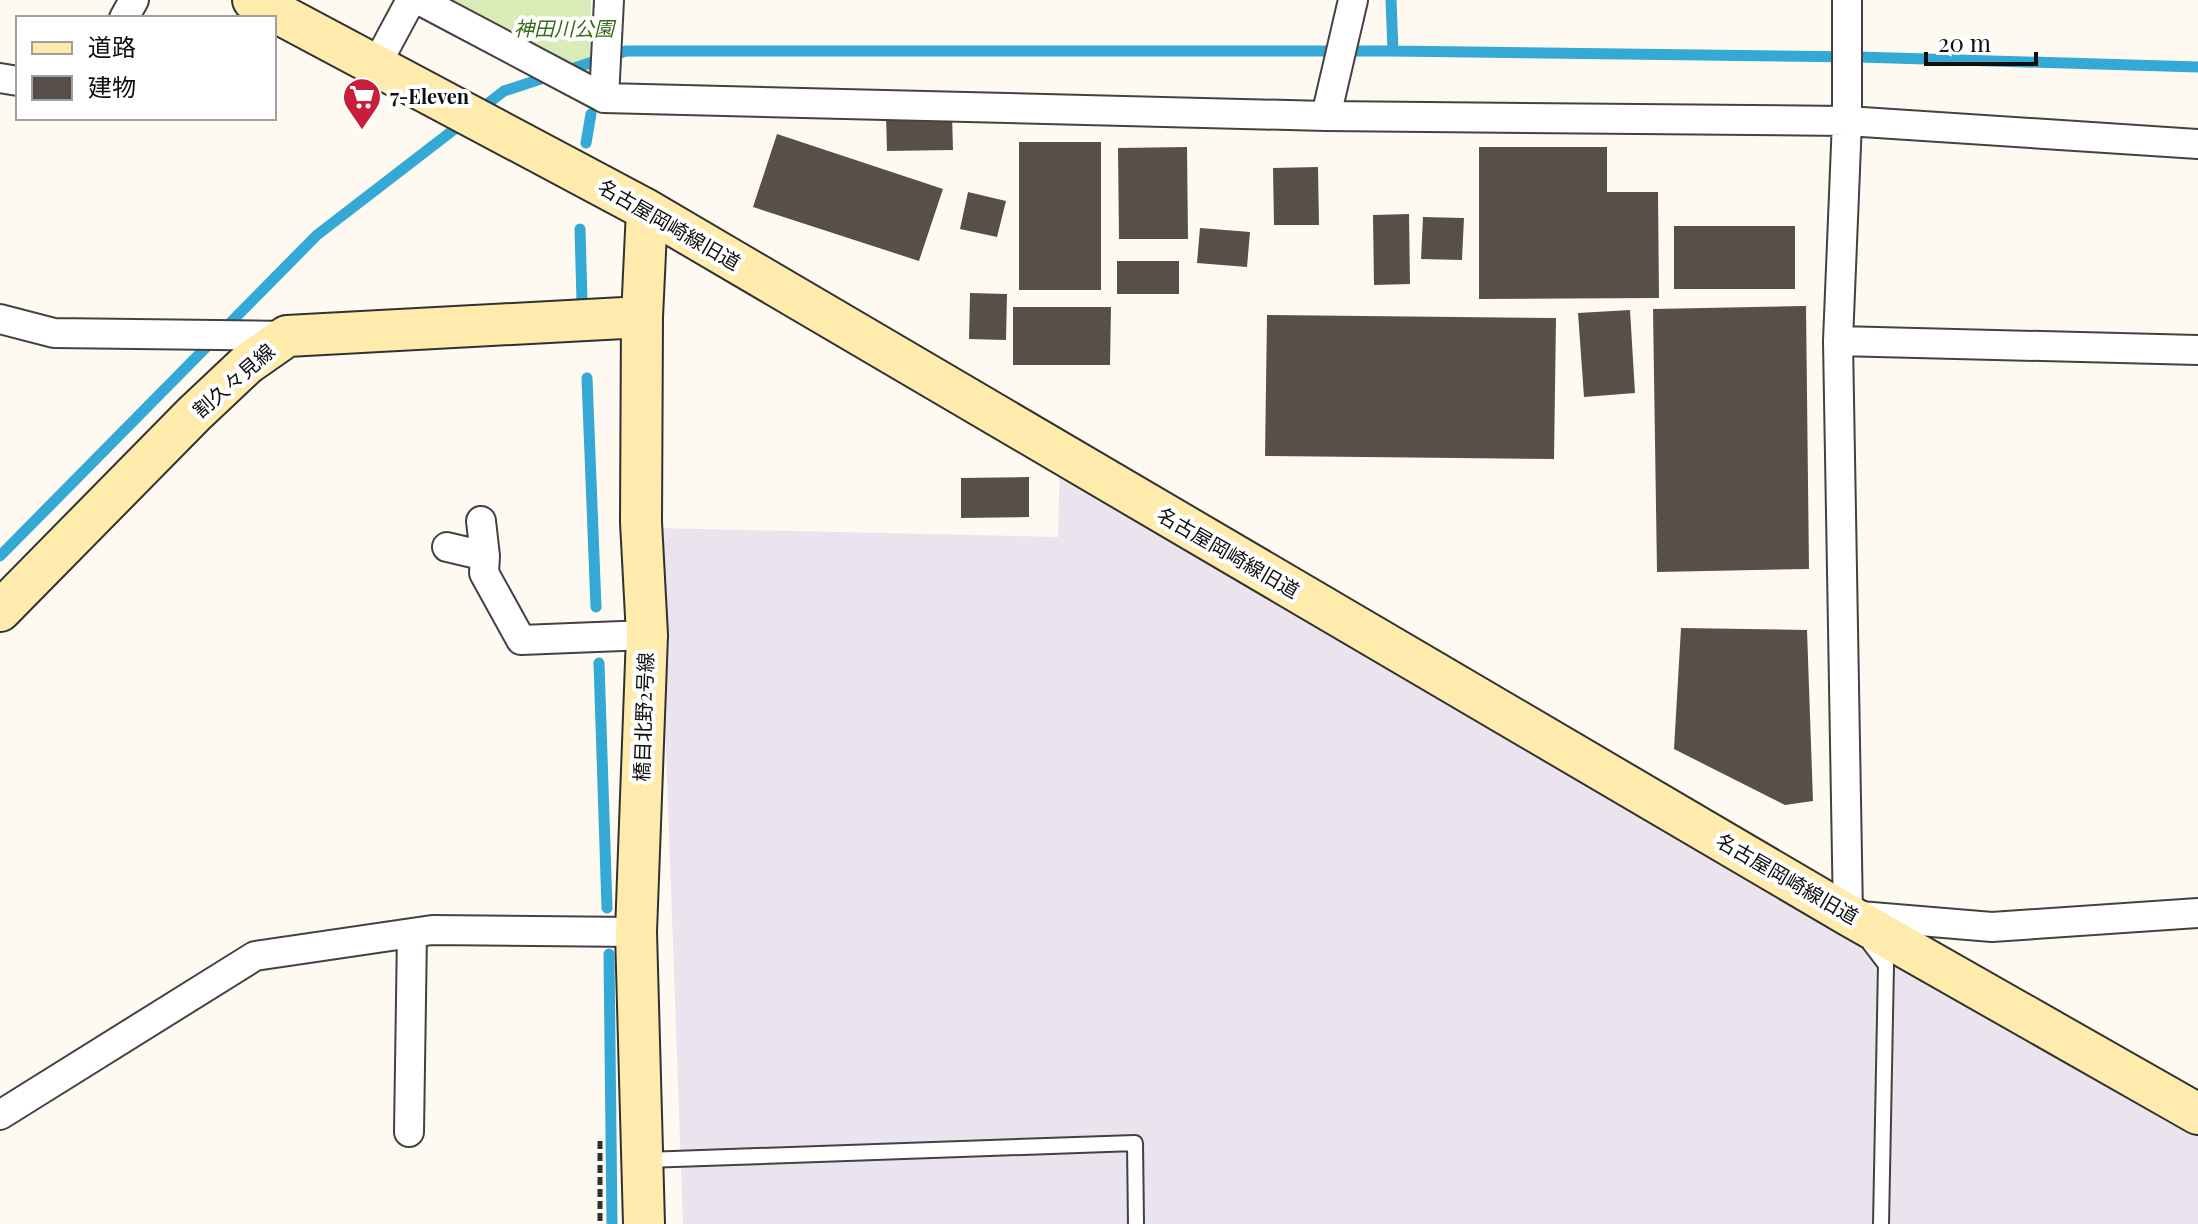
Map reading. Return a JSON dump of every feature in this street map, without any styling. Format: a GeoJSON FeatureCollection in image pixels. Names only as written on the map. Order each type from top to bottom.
{"type":"FeatureCollection","features":[{"type":"Feature","properties":{"kind":"street","name":"名古屋岡崎線旧道"},"geometry":{"type":"LineString","coordinates":[[253,0],[647,210],[1848,915],[2198,1114]]}},
{"type":"Feature","properties":{"kind":"street"},"geometry":{"type":"LineString","coordinates":[[375,67],[411,0]]}},
{"type":"Feature","properties":{"kind":"street"},"geometry":{"type":"LineString","coordinates":[[419,0],[604,98],[1326,116],[1847,121],[2198,144]]}},
{"type":"Feature","properties":{"kind":"street"},"geometry":{"type":"LineString","coordinates":[[604,98],[609,0]]}},
{"type":"Feature","properties":{"kind":"street"},"geometry":{"type":"LineString","coordinates":[[1326,116],[1353,0]]}},
{"type":"Feature","properties":{"kind":"street"},"geometry":{"type":"LineString","coordinates":[[1847,0],[1847,121],[1838,341],[1848,915],[1992,927],[2198,913]]}},
{"type":"Feature","properties":{"kind":"street","name":"橋目北野2号線"},"geometry":{"type":"LineString","coordinates":[[644,1224],[636,932],[647,635],[641,522],[642,317],[647,210]]}},
{"type":"Feature","properties":{"kind":"street","name":"割久々見線"},"geometry":{"type":"LineString","coordinates":[[0,611],[205,404],[247,364],[287,336],[642,317]]}},
{"type":"Feature","properties":{"kind":"street"},"geometry":{"type":"LineString","coordinates":[[0,319],[54,333],[287,336]]}},
{"type":"Feature","properties":{"kind":"street"},"geometry":{"type":"LineString","coordinates":[[1838,341],[2198,350]]}},
{"type":"Feature","properties":{"kind":"street"},"geometry":{"type":"LineString","coordinates":[[481,521],[484,573],[521,640],[647,635]]}},
{"type":"Feature","properties":{"kind":"street"},"geometry":{"type":"LineString","coordinates":[[447,547],[485,556]]}},
{"type":"Feature","properties":{"kind":"street"},"geometry":{"type":"LineString","coordinates":[[0,1115],[255,956],[432,930],[636,932]]}},
{"type":"Feature","properties":{"kind":"street"},"geometry":{"type":"LineString","coordinates":[[409,1132],[412,933]]}},
{"type":"Feature","properties":{"kind":"lane"},"geometry":{"type":"LineString","coordinates":[[1848,915],[1886,965],[1881,1224]]}},
{"type":"Feature","properties":{"kind":"lane"},"geometry":{"type":"LineString","coordinates":[[643,1160],[1135,1143],[1136,1224]]}},
{"type":"Feature","properties":{"kind":"shaded area"},"geometry":{"type":"Polygon","coordinates":[[[1060,460],[2198,1129],[2198,1224],[683,1224],[658,528],[1058,537],[1060,460]]]}},
{"type":"Feature","properties":{"kind":"green space","name":"神田川公園"},"geometry":{"type":"Polygon","coordinates":[[[450,0],[591,0],[590,74],[450,0]]]}},
{"type":"Feature","properties":{"kind":"building"},"geometry":{"type":"Polygon","coordinates":[[[952,114],[953,150],[887,151],[886,115],[952,114]]]}},
{"type":"Feature","properties":{"kind":"building"},"geometry":{"type":"Polygon","coordinates":[[[777,134],[943,189],[919,261],[753,207],[777,134]]]}},
{"type":"Feature","properties":{"kind":"building"},"geometry":{"type":"Polygon","coordinates":[[[1019,142],[1101,142],[1101,290],[1019,290],[1019,142]]]}},
{"type":"Feature","properties":{"kind":"building"},"geometry":{"type":"Polygon","coordinates":[[[1187,147],[1188,239],[1119,239],[1118,148],[1187,147]]]}},
{"type":"Feature","properties":{"kind":"building"},"geometry":{"type":"Polygon","coordinates":[[[1479,147],[1607,147],[1607,192],[1658,192],[1659,298],[1479,299],[1479,147]]]}},
{"type":"Feature","properties":{"kind":"building"},"geometry":{"type":"Polygon","coordinates":[[[1318,167],[1319,225],[1274,225],[1273,168],[1318,167]]]}},
{"type":"Feature","properties":{"kind":"building"},"geometry":{"type":"Polygon","coordinates":[[[968,192],[1006,201],[997,237],[960,229],[968,192]]]}},
{"type":"Feature","properties":{"kind":"building"},"geometry":{"type":"Polygon","coordinates":[[[1409,214],[1410,284],[1374,285],[1373,215],[1409,214]]]}},
{"type":"Feature","properties":{"kind":"building"},"geometry":{"type":"Polygon","coordinates":[[[1423,217],[1464,218],[1462,260],[1421,259],[1423,217]]]}},
{"type":"Feature","properties":{"kind":"building"},"geometry":{"type":"Polygon","coordinates":[[[1674,226],[1795,226],[1795,289],[1674,289],[1674,226]]]}},
{"type":"Feature","properties":{"kind":"building"},"geometry":{"type":"Polygon","coordinates":[[[1200,228],[1250,232],[1247,267],[1197,263],[1200,228]]]}},
{"type":"Feature","properties":{"kind":"building"},"geometry":{"type":"Polygon","coordinates":[[[1117,261],[1179,261],[1179,294],[1117,294],[1117,261]]]}},
{"type":"Feature","properties":{"kind":"building"},"geometry":{"type":"Polygon","coordinates":[[[970,293],[1007,294],[1006,340],[969,339],[970,293]]]}},
{"type":"Feature","properties":{"kind":"building"},"geometry":{"type":"Polygon","coordinates":[[[1806,306],[1809,569],[1657,572],[1653,309],[1806,306]]]}},
{"type":"Feature","properties":{"kind":"building"},"geometry":{"type":"Polygon","coordinates":[[[1013,307],[1111,307],[1110,365],[1013,365],[1013,307]]]}},
{"type":"Feature","properties":{"kind":"building"},"geometry":{"type":"Polygon","coordinates":[[[1630,310],[1635,393],[1584,397],[1578,313],[1630,310]]]}},
{"type":"Feature","properties":{"kind":"building"},"geometry":{"type":"Polygon","coordinates":[[[1267,315],[1556,318],[1554,459],[1265,456],[1267,315]]]}},
{"type":"Feature","properties":{"kind":"building"},"geometry":{"type":"Polygon","coordinates":[[[1029,477],[1029,517],[961,518],[961,478],[1029,477]]]}},
{"type":"Feature","properties":{"kind":"building"},"geometry":{"type":"Polygon","coordinates":[[[1681,628],[1807,630],[1813,801],[1785,805],[1674,749],[1681,628]]]}},
{"type":"Feature","properties":{"kind":"waterway"},"geometry":{"type":"LineString","coordinates":[[1391,0],[1393,51]]}},
{"type":"Feature","properties":{"kind":"waterway"},"geometry":{"type":"LineString","coordinates":[[0,556],[317,235],[504,91],[626,51],[1393,51],[1859,57],[2198,67]]}},
{"type":"Feature","properties":{"kind":"waterway"},"geometry":{"type":"LineString","coordinates":[[586,143],[591,114]]}},
{"type":"Feature","properties":{"kind":"waterway"},"geometry":{"type":"LineString","coordinates":[[580,229],[582,301]]}},
{"type":"Feature","properties":{"kind":"waterway"},"geometry":{"type":"LineString","coordinates":[[587,378],[596,607]]}},
{"type":"Feature","properties":{"kind":"waterway"},"geometry":{"type":"LineString","coordinates":[[599,663],[607,908]]}},
{"type":"Feature","properties":{"kind":"waterway"},"geometry":{"type":"LineString","coordinates":[[609,954],[612,1224]]}},
{"type":"Feature","properties":{"kind":"place","name":"7-Eleven"},"geometry":{"type":"Point","coordinates":[362,131]}}]}
